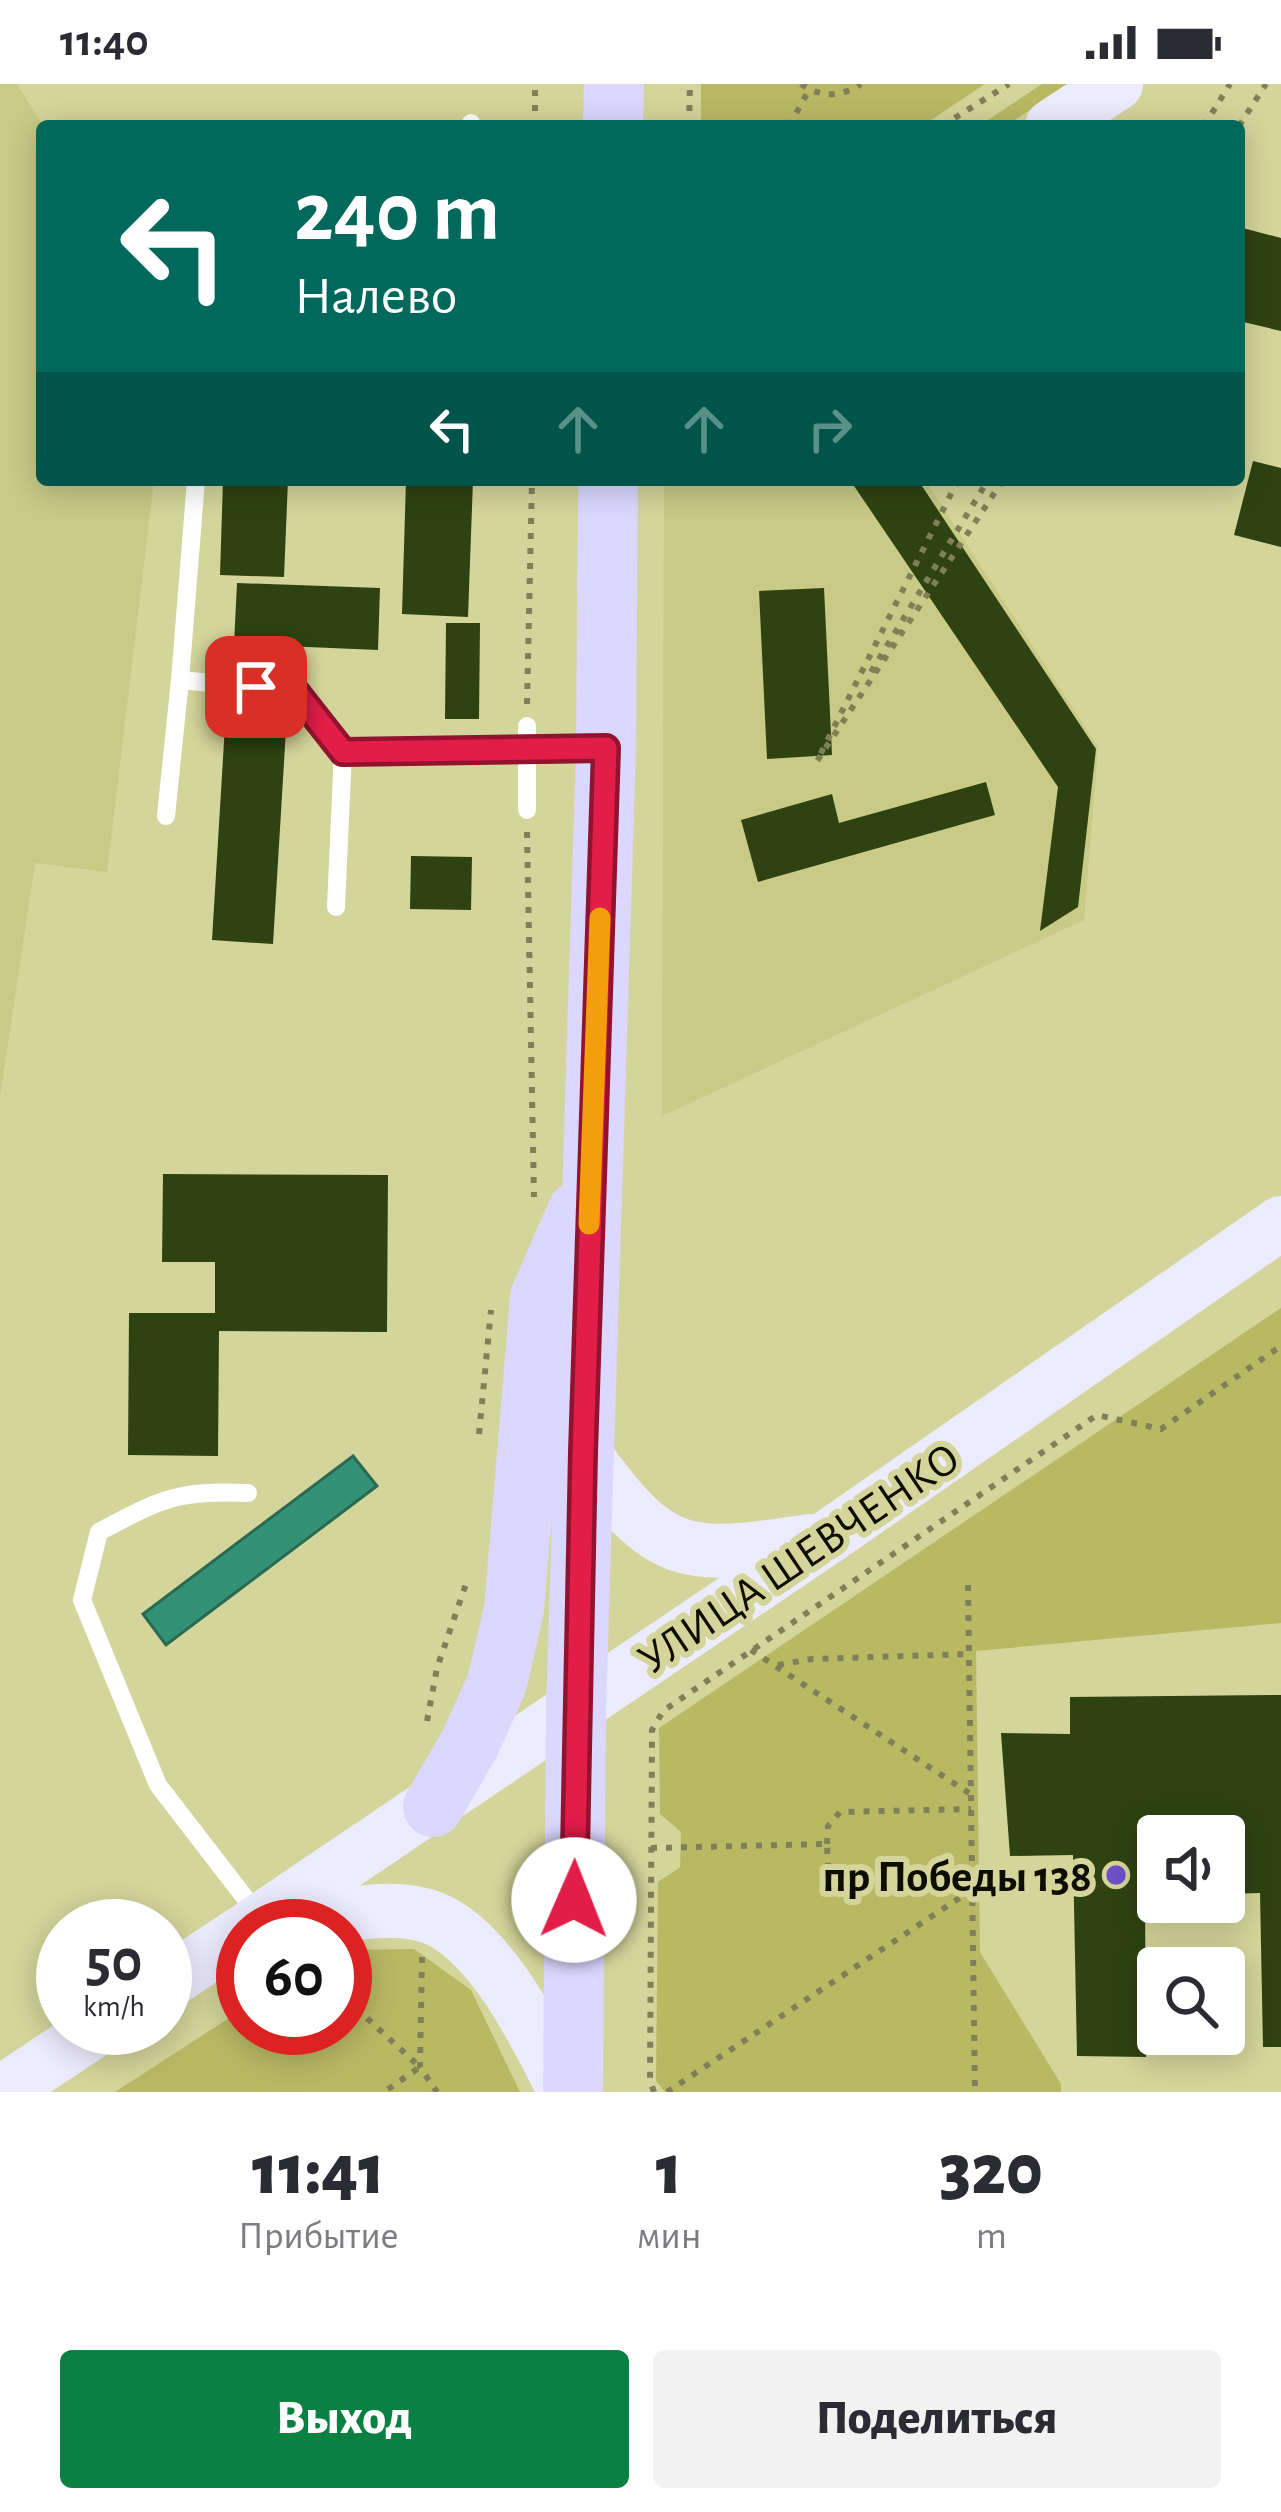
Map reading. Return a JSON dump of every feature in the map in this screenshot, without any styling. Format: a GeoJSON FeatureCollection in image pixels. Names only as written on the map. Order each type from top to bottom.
{"type":"FeatureCollection","features":[{"type":"Feature","properties":{"kind":"main road"},"geometry":{"type":"LineString","coordinates":[[613,120],[614,84]]}},
{"type":"Feature","properties":{"kind":"main road"},"geometry":{"type":"LineString","coordinates":[[1061,120],[1116,84]]}},
{"type":"Feature","properties":{"kind":"main road"},"geometry":{"type":"LineString","coordinates":[[569,2092],[583,1452],[606,748],[608,486]]}},
{"type":"Feature","properties":{"kind":"main road"},"geometry":{"type":"LineString","coordinates":[[433,1807],[497,1683],[514,1609],[540,1297],[591,1178]]}},
{"type":"Feature","properties":{"kind":"main road","name":"УЛИЦА ШЕВЧЕНКО"},"geometry":{"type":"LineString","coordinates":[[300,1899],[1281,1223]]}},
{"type":"Feature","properties":{"kind":"main road"},"geometry":{"type":"LineString","coordinates":[[583,1452],[614,1496],[648,1529],[689,1551],[723,1554],[825,1539]]}},
{"type":"Feature","properties":{"kind":"main road"},"geometry":{"type":"LineString","coordinates":[[372,1912],[427,1915],[458,1933],[483,1957],[569,2092]]}},
{"type":"Feature","properties":{"kind":"main road"},"geometry":{"type":"LineString","coordinates":[[2,2092],[58,2055]]}},
{"type":"Feature","properties":{"kind":"lane"},"geometry":{"type":"LineString","coordinates":[[166,816],[196,486]]}},
{"type":"Feature","properties":{"kind":"lane"},"geometry":{"type":"LineString","coordinates":[[180,680],[295,691],[343,752],[336,907]]}},
{"type":"Feature","properties":{"kind":"lane"},"geometry":{"type":"LineString","coordinates":[[527,726],[527,810]]}},
{"type":"Feature","properties":{"kind":"lane"},"geometry":{"type":"LineString","coordinates":[[343,752],[606,748]]}},
{"type":"Feature","properties":{"kind":"lane"},"geometry":{"type":"LineString","coordinates":[[233,1899],[158,1785],[82,1600],[99,1532],[163,1497],[248,1493]]}},
{"type":"Feature","properties":{"kind":"path"},"geometry":{"type":"LineString","coordinates":[[535,84],[535,120]]}},
{"type":"Feature","properties":{"kind":"path"},"geometry":{"type":"LineString","coordinates":[[689,120],[690,84]]}},
{"type":"Feature","properties":{"kind":"path"},"geometry":{"type":"LineString","coordinates":[[801,84],[809,90],[842,94],[861,84]]}},
{"type":"Feature","properties":{"kind":"path"},"geometry":{"type":"LineString","coordinates":[[952,120],[1009,84]]}},
{"type":"Feature","properties":{"kind":"path"},"geometry":{"type":"LineString","coordinates":[[1208,120],[1229,84]]}},
{"type":"Feature","properties":{"kind":"path"},"geometry":{"type":"LineString","coordinates":[[1243,120],[1267,84]]}},
{"type":"Feature","properties":{"kind":"path"},"geometry":{"type":"LineString","coordinates":[[792,120],[809,90]]}},
{"type":"Feature","properties":{"kind":"path"},"geometry":{"type":"LineString","coordinates":[[527,726],[532,486]]}},
{"type":"Feature","properties":{"kind":"path"},"geometry":{"type":"LineString","coordinates":[[817,761],[955,486]]}},
{"type":"Feature","properties":{"kind":"path"},"geometry":{"type":"LineString","coordinates":[[817,761],[984,486]]}},
{"type":"Feature","properties":{"kind":"path"},"geometry":{"type":"LineString","coordinates":[[817,761],[1000,486]]}},
{"type":"Feature","properties":{"kind":"path"},"geometry":{"type":"LineString","coordinates":[[527,810],[534,1206]]}},
{"type":"Feature","properties":{"kind":"path"},"geometry":{"type":"LineString","coordinates":[[479,1438],[487,1321],[493,1305]]}},
{"type":"Feature","properties":{"kind":"path"},"geometry":{"type":"LineString","coordinates":[[654,2092],[650,2081],[651,1848],[654,1721],[662,1711],[1097,1415],[1160,1430],[1281,1346]]}},
{"type":"Feature","properties":{"kind":"path"},"geometry":{"type":"LineString","coordinates":[[424,1734],[437,1668],[468,1579],[470,1556]]}},
{"type":"Feature","properties":{"kind":"path"},"geometry":{"type":"LineString","coordinates":[[968,1586],[975,2092]]}},
{"type":"Feature","properties":{"kind":"path"},"geometry":{"type":"LineString","coordinates":[[751,1650],[971,1794]]}},
{"type":"Feature","properties":{"kind":"path"},"geometry":{"type":"LineString","coordinates":[[775,1666],[812,1659],[969,1654]]}},
{"type":"Feature","properties":{"kind":"path"},"geometry":{"type":"LineString","coordinates":[[971,1809],[840,1812],[827,1826],[827,1844],[828,1867],[853,1882],[973,1889]]}},
{"type":"Feature","properties":{"kind":"path"},"geometry":{"type":"LineString","coordinates":[[651,1848],[827,1844]]}},
{"type":"Feature","properties":{"kind":"path"},"geometry":{"type":"LineString","coordinates":[[667,2092],[973,1889]]}},
{"type":"Feature","properties":{"kind":"path"},"geometry":{"type":"LineString","coordinates":[[420,2067],[422,1951]]}},
{"type":"Feature","properties":{"kind":"path"},"geometry":{"type":"LineString","coordinates":[[372,2023],[420,2067],[437,2092]]}},
{"type":"Feature","properties":{"kind":"path"},"geometry":{"type":"LineString","coordinates":[[384,2092],[420,2067]]}},
{"type":"Feature","properties":{"kind":"shaded area"},"geometry":{"type":"Polygon","coordinates":[[[0,84],[17,84],[39,120],[36,486],[153,486],[107,872],[35,863],[0,1097],[0,84]]]}},
{"type":"Feature","properties":{"kind":"shaded area"},"geometry":{"type":"Polygon","coordinates":[[[701,84],[985,84],[931,120],[701,120],[701,84]]]}},
{"type":"Feature","properties":{"kind":"shaded area"},"geometry":{"type":"Polygon","coordinates":[[[1042,84],[1068,84],[1015,120],[988,120],[1042,84]]]}},
{"type":"Feature","properties":{"kind":"shaded area"},"geometry":{"type":"Polygon","coordinates":[[[664,486],[929,486],[1098,747],[1084,920],[662,1116],[664,486]]]}},
{"type":"Feature","properties":{"kind":"shaded area"},"geometry":{"type":"Polygon","coordinates":[[[1281,1308],[1281,1623],[976,1651],[980,1952],[1061,2084],[1061,2092],[665,2092],[656,2081],[658,1882],[680,1867],[681,1832],[660,1814],[659,1728],[1281,1308]]]}},
{"type":"Feature","properties":{"kind":"shaded area"},"geometry":{"type":"Polygon","coordinates":[[[353,1456],[377,1486],[166,1645],[143,1614],[353,1456]]]}},
{"type":"Feature","properties":{"kind":"shaded area"},"geometry":{"type":"Polygon","coordinates":[[[414,1949],[471,1990],[520,2092],[115,2092],[172,2055],[192,2055],[192,2042],[216,2027],[216,2055],[372,2055],[372,1950],[414,1949]]]}},
{"type":"Feature","properties":{"kind":"building"},"geometry":{"type":"Polygon","coordinates":[[[1245,229],[1281,238],[1281,331],[1245,322],[1245,229]]]}},
{"type":"Feature","properties":{"kind":"building"},"geometry":{"type":"Polygon","coordinates":[[[1253,461],[1281,468],[1281,547],[1234,535],[1253,461]]]}},
{"type":"Feature","properties":{"kind":"building"},"geometry":{"type":"Polygon","coordinates":[[[223,486],[288,486],[284,577],[220,575],[223,486]]]}},
{"type":"Feature","properties":{"kind":"building"},"geometry":{"type":"Polygon","coordinates":[[[406,486],[473,486],[468,617],[402,614],[406,486]]]}},
{"type":"Feature","properties":{"kind":"building"},"geometry":{"type":"Polygon","coordinates":[[[854,486],[922,486],[1096,749],[1078,907],[1040,931],[1058,787],[854,486]]]}},
{"type":"Feature","properties":{"kind":"building"},"geometry":{"type":"Polygon","coordinates":[[[237,583],[380,588],[378,650],[234,644],[237,583]]]}},
{"type":"Feature","properties":{"kind":"building"},"geometry":{"type":"Polygon","coordinates":[[[824,588],[832,755],[767,759],[759,591],[824,588]]]}},
{"type":"Feature","properties":{"kind":"building"},"geometry":{"type":"Polygon","coordinates":[[[446,623],[480,623],[479,719],[445,719],[446,623]]]}},
{"type":"Feature","properties":{"kind":"building"},"geometry":{"type":"Polygon","coordinates":[[[226,709],[287,713],[273,944],[212,940],[226,709]]]}},
{"type":"Feature","properties":{"kind":"building"},"geometry":{"type":"Polygon","coordinates":[[[986,782],[995,815],[758,882],[741,820],[832,794],[839,823],[986,782]]]}},
{"type":"Feature","properties":{"kind":"building"},"geometry":{"type":"Polygon","coordinates":[[[411,856],[472,857],[471,910],[410,909],[411,856]]]}},
{"type":"Feature","properties":{"kind":"building"},"geometry":{"type":"Polygon","coordinates":[[[163,1174],[388,1175],[387,1332],[219,1331],[218,1456],[128,1455],[129,1313],[215,1313],[215,1262],[162,1262],[163,1174]]]}},
{"type":"Feature","properties":{"kind":"building","name":"пр Победы 138"},"geometry":{"type":"Polygon","coordinates":[[[1281,1695],[1281,2047],[1263,2047],[1260,1893],[1245,1893],[1245,1815],[1137,1815],[1137,1923],[1145,1923],[1145,1947],[1137,1947],[1137,2055],[1146,2057],[1077,2056],[1073,1855],[1010,1856],[1001,1733],[1070,1734],[1070,1697],[1281,1695]]]}},
{"type":"Feature","properties":{"kind":"slow traffic"},"geometry":{"type":"LineString","coordinates":[[589,1224],[600,918]]}},
{"type":"Feature","properties":{"kind":"place","name":"пр Победы 138"},"geometry":{"type":"Point","coordinates":[1116,1875]}},
{"type":"Feature","properties":{"kind":"route"},"geometry":{"type":"LineString","coordinates":[[256,687],[295,691],[343,752],[606,748],[574,1900]]}}]}
